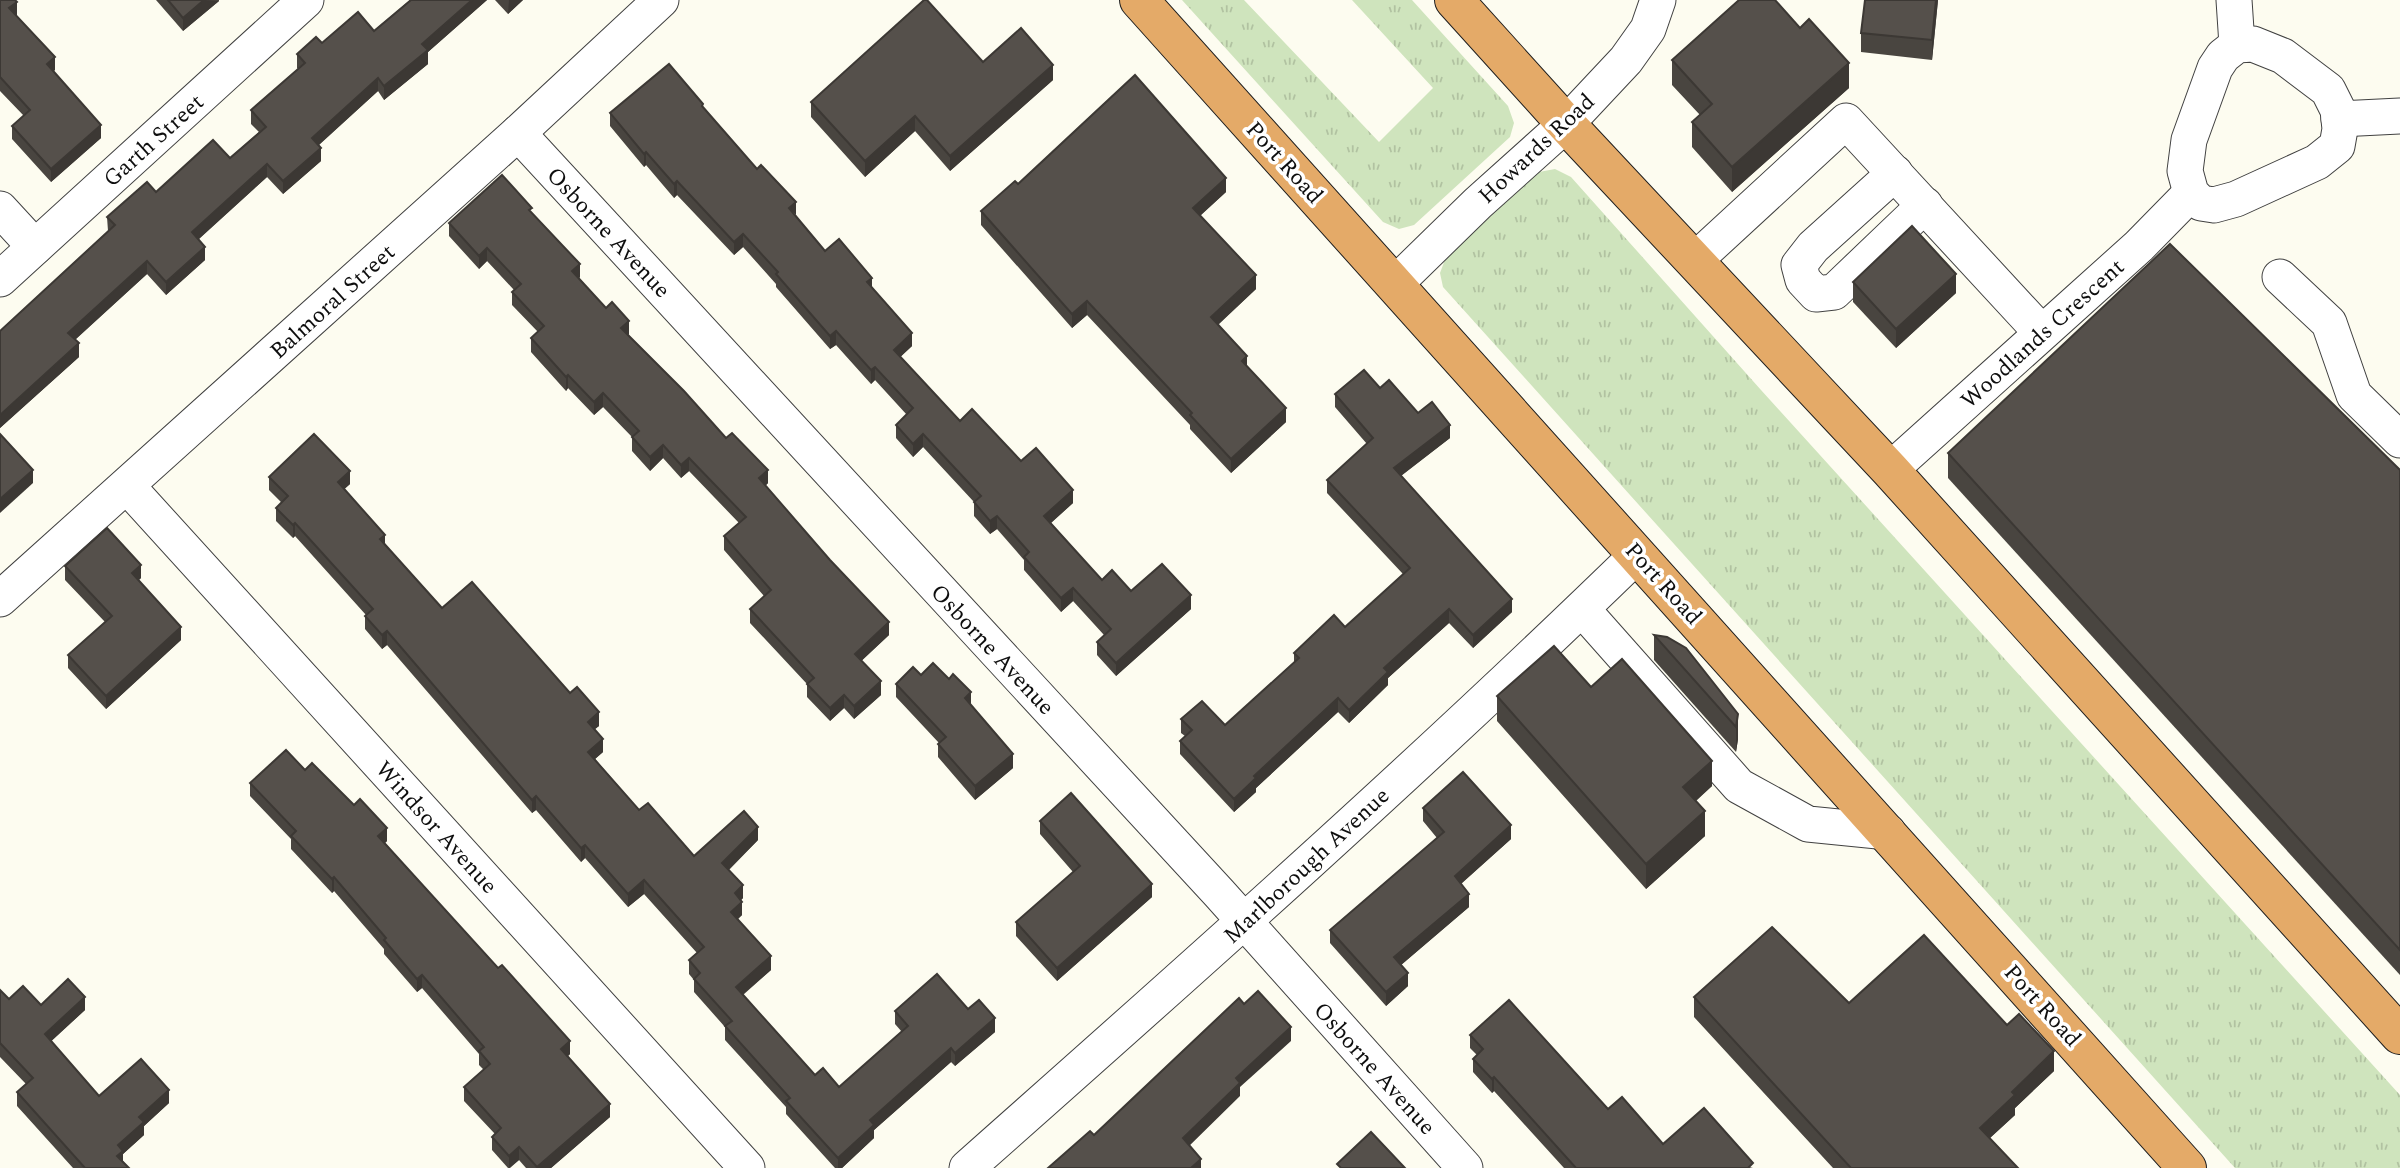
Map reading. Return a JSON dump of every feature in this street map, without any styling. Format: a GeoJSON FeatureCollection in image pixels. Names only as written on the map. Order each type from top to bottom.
{"type":"FeatureCollection","features":[{"type":"Feature","properties":{"kind":"highway","name":"Port Road"},"geometry":{"type":"LineString","coordinates":[[1139,0],[2188,1168]]}},
{"type":"Feature","properties":{"kind":"highway"},"geometry":{"type":"LineString","coordinates":[[1454,0],[1566,124],[1890,470],[2400,1035]]}},
{"type":"Feature","properties":{"kind":"street","name":"Garth Street"},"geometry":{"type":"LineString","coordinates":[[0,279],[306,0]]}},
{"type":"Feature","properties":{"kind":"street","name":"Balmoral Street"},"geometry":{"type":"LineString","coordinates":[[0,599],[128,487],[661,0]]}},
{"type":"Feature","properties":{"kind":"street","name":"Howards Road"},"geometry":{"type":"LineString","coordinates":[[1395,284],[1478,203],[1566,124],[1626,60],[1648,29],[1658,0]]}},
{"type":"Feature","properties":{"kind":"street"},"geometry":{"type":"LineString","coordinates":[[2234,0],[2237,45]]}},
{"type":"Feature","properties":{"kind":"street"},"geometry":{"type":"LineString","coordinates":[[2253,44],[2283,56],[2328,90],[2338,110],[2340,129],[2337,146],[2317,162],[2236,199],[2214,205],[2201,203],[2191,193],[2185,171],[2189,140],[2215,68],[2223,56],[2237,45],[2253,44]]}},
{"type":"Feature","properties":{"kind":"street"},"geometry":{"type":"LineString","coordinates":[[2339,119],[2400,116]]}},
{"type":"Feature","properties":{"kind":"street"},"geometry":{"type":"LineString","coordinates":[[1694,261],[1846,121],[2041,332]]}},
{"type":"Feature","properties":{"kind":"street","name":"Osborne Avenue"},"geometry":{"type":"LineString","coordinates":[[518,133],[1245,922],[1465,1168]]}},
{"type":"Feature","properties":{"kind":"street"},"geometry":{"type":"LineString","coordinates":[[1895,173],[1813,247],[1799,265],[1804,280],[1816,294],[1834,292],[1925,205]]}},
{"type":"Feature","properties":{"kind":"street","name":"Woodlands Crescent"},"geometry":{"type":"LineString","coordinates":[[1890,470],[2139,246],[2191,193]]}},
{"type":"Feature","properties":{"kind":"street"},"geometry":{"type":"LineString","coordinates":[[0,209],[35,247]]}},
{"type":"Feature","properties":{"kind":"street"},"geometry":{"type":"LineString","coordinates":[[2280,277],[2329,323],[2354,395],[2400,440]]}},
{"type":"Feature","properties":{"kind":"street","name":"Windsor Avenue"},"geometry":{"type":"LineString","coordinates":[[128,487],[747,1168]]}},
{"type":"Feature","properties":{"kind":"street","name":"Marlborough Avenue"},"geometry":{"type":"LineString","coordinates":[[967,1168],[1245,922],[1637,555]]}},
{"type":"Feature","properties":{"kind":"street"},"geometry":{"type":"LineString","coordinates":[[1582,609],[1739,786],[1808,824],[1888,832]]}},
{"type":"Feature","properties":{"kind":"green space"},"geometry":{"type":"Polygon","coordinates":[[[1182,0],[1244,0],[1379,142],[1433,88],[1352,0],[1412,0],[1508,106],[1514,123],[1510,137],[1414,225],[1399,229],[1383,222],[1182,0]]]}},
{"type":"Feature","properties":{"kind":"green space"},"geometry":{"type":"Polygon","coordinates":[[[1555,169],[1571,177],[2400,1095],[2400,1168],[2235,1168],[1443,287],[1440,273],[1446,257],[1539,172],[1555,169]]]}},
{"type":"Feature","properties":{"kind":"building"},"geometry":{"type":"Polygon","coordinates":[[[0,0],[17,2],[9,8],[55,57],[47,64],[101,125],[51,169],[12,126],[30,110],[0,77],[0,0]]]}},
{"type":"Feature","properties":{"kind":"building"},"geometry":{"type":"Polygon","coordinates":[[[168,0],[204,0],[183,18],[168,0]]]}},
{"type":"Feature","properties":{"kind":"building"},"geometry":{"type":"Polygon","coordinates":[[[411,0],[472,0],[422,44],[428,50],[384,86],[378,78],[312,138],[321,148],[283,181],[267,164],[192,232],[205,247],[166,282],[147,261],[68,333],[79,343],[0,415],[0,331],[115,225],[107,217],[147,182],[156,192],[213,140],[230,158],[266,127],[251,110],[305,63],[297,54],[316,37],[322,43],[358,12],[374,31],[411,0]]]}},
{"type":"Feature","properties":{"kind":"building"},"geometry":{"type":"Polygon","coordinates":[[[927,0],[983,62],[1021,28],[1053,65],[950,156],[915,116],[865,161],[811,102],[927,0]]]}},
{"type":"Feature","properties":{"kind":"building"},"geometry":{"type":"Polygon","coordinates":[[[1739,0],[1775,0],[1800,28],[1809,19],[1849,63],[1732,167],[1692,122],[1712,104],[1672,60],[1739,0]]]}},
{"type":"Feature","properties":{"kind":"building"},"geometry":{"type":"Polygon","coordinates":[[[1865,0],[1936,0],[1932,40],[1861,33],[1865,0]]]}},
{"type":"Feature","properties":{"kind":"building"},"geometry":{"type":"Polygon","coordinates":[[[669,64],[757,169],[761,165],[796,202],[789,208],[825,251],[839,239],[872,278],[867,282],[912,333],[894,350],[960,421],[972,409],[1021,461],[1036,448],[1073,490],[1044,516],[1102,580],[1112,570],[1131,591],[1162,564],[1191,595],[1116,663],[1097,642],[1111,629],[1073,588],[1061,598],[1024,557],[1029,552],[997,516],[990,521],[974,502],[981,496],[923,434],[913,444],[896,425],[913,408],[875,367],[871,370],[836,331],[830,336],[743,234],[734,242],[677,181],[674,184],[646,152],[644,154],[610,113],[669,64]]]}},
{"type":"Feature","properties":{"kind":"building"},"geometry":{"type":"Polygon","coordinates":[[[1135,75],[1226,178],[1193,208],[1256,275],[1211,317],[1247,356],[1242,361],[1286,408],[1231,459],[1190,415],[1192,413],[1087,301],[1072,314],[981,211],[1015,181],[1018,184],[1135,75]]]}},
{"type":"Feature","properties":{"kind":"building"},"geometry":{"type":"Polygon","coordinates":[[[502,175],[532,208],[529,210],[580,264],[572,271],[606,308],[612,302],[629,321],[621,328],[726,438],[732,433],[768,470],[759,478],[830,560],[889,622],[855,654],[881,681],[854,706],[844,695],[830,708],[807,684],[814,678],[750,609],[771,590],[724,536],[746,517],[689,458],[681,465],[663,445],[650,457],[632,437],[639,431],[603,393],[594,402],[568,375],[566,377],[531,338],[544,326],[512,292],[521,284],[487,248],[479,256],[449,223],[502,175]]]}},
{"type":"Feature","properties":{"kind":"building"},"geometry":{"type":"Polygon","coordinates":[[[1912,226],[1956,274],[1896,329],[1853,282],[1912,226]]]}},
{"type":"Feature","properties":{"kind":"building"},"geometry":{"type":"Polygon","coordinates":[[[2170,244],[2400,470],[2400,950],[1948,453],[2170,244]]]}},
{"type":"Feature","properties":{"kind":"building"},"geometry":{"type":"Polygon","coordinates":[[[1364,370],[1380,388],[1389,380],[1418,413],[1432,402],[1450,425],[1394,468],[1512,599],[1473,635],[1449,609],[1384,668],[1388,672],[1349,710],[1338,698],[1254,776],[1256,778],[1234,799],[1180,741],[1192,730],[1181,719],[1202,701],[1225,725],[1299,658],[1294,653],[1334,615],[1345,627],[1410,568],[1327,480],[1373,438],[1335,394],[1364,370]]]}},
{"type":"Feature","properties":{"kind":"building"},"geometry":{"type":"Polygon","coordinates":[[[0,434],[33,470],[0,499],[0,434]]]}},
{"type":"Feature","properties":{"kind":"building"},"geometry":{"type":"Polygon","coordinates":[[[314,434],[350,471],[338,482],[385,535],[380,539],[442,608],[472,582],[570,693],[577,687],[599,712],[588,722],[603,739],[588,752],[639,810],[648,803],[694,856],[744,811],[758,827],[722,863],[743,885],[735,893],[742,902],[731,912],[771,956],[736,987],[815,1075],[823,1068],[839,1087],[908,1026],[895,1011],[937,974],[968,1009],[979,1000],[995,1018],[955,1053],[951,1048],[870,1120],[874,1125],[838,1158],[786,1101],[790,1098],[725,1026],[732,1021],[694,979],[700,973],[689,960],[704,947],[644,880],[628,894],[585,845],[581,848],[536,796],[532,800],[387,631],[382,635],[365,616],[373,609],[295,523],[293,525],[276,508],[288,496],[269,477],[314,434]]]}},
{"type":"Feature","properties":{"kind":"building"},"geometry":{"type":"Polygon","coordinates":[[[107,528],[141,565],[132,573],[181,627],[106,696],[68,655],[112,616],[65,566],[107,528]]]}},
{"type":"Feature","properties":{"kind":"building"},"geometry":{"type":"Polygon","coordinates":[[[1654,635],[1667,637],[1686,648],[1738,714],[1736,727],[1654,635]]]}},
{"type":"Feature","properties":{"kind":"building"},"geometry":{"type":"Polygon","coordinates":[[[1554,646],[1591,687],[1622,659],[1712,761],[1683,787],[1705,811],[1646,864],[1497,696],[1554,646]]]}},
{"type":"Feature","properties":{"kind":"building"},"geometry":{"type":"Polygon","coordinates":[[[933,663],[949,679],[953,674],[971,692],[965,698],[1013,754],[975,786],[938,744],[946,737],[896,684],[913,667],[921,675],[933,663]]]}},
{"type":"Feature","properties":{"kind":"building"},"geometry":{"type":"Polygon","coordinates":[[[286,750],[305,770],[312,763],[354,805],[360,799],[387,828],[378,836],[498,968],[502,965],[570,1041],[561,1049],[610,1104],[537,1167],[519,1147],[509,1156],[492,1137],[501,1128],[464,1087],[490,1064],[479,1051],[484,1047],[422,975],[417,979],[334,877],[332,879],[291,836],[296,831],[250,783],[286,750]]]}},
{"type":"Feature","properties":{"kind":"building"},"geometry":{"type":"Polygon","coordinates":[[[1463,772],[1511,825],[1455,876],[1469,894],[1394,957],[1408,973],[1386,992],[1330,930],[1444,832],[1423,808],[1463,772]]]}},
{"type":"Feature","properties":{"kind":"building"},"geometry":{"type":"Polygon","coordinates":[[[1071,793],[1152,884],[1057,968],[1016,922],[1080,866],[1040,821],[1071,793]]]}},
{"type":"Feature","properties":{"kind":"building"},"geometry":{"type":"Polygon","coordinates":[[[1772,927],[1849,1003],[1924,935],[2007,1025],[2019,1014],[2054,1051],[2012,1092],[2015,1095],[1980,1128],[2018,1168],[1851,1168],[1694,997],[1772,927]]]}},
{"type":"Feature","properties":{"kind":"building"},"geometry":{"type":"Polygon","coordinates":[[[68,979],[85,997],[45,1034],[99,1096],[141,1059],[169,1090],[139,1117],[144,1122],[118,1145],[123,1151],[117,1156],[129,1168],[85,1168],[17,1092],[33,1078],[0,1043],[0,990],[9,999],[23,986],[41,1005],[68,979]]]}},
{"type":"Feature","properties":{"kind":"building"},"geometry":{"type":"Polygon","coordinates":[[[1258,991],[1291,1027],[1236,1078],[1240,1083],[1183,1138],[1201,1159],[1191,1168],[1048,1168],[1090,1131],[1094,1135],[1239,998],[1244,1004],[1258,991]]]}},
{"type":"Feature","properties":{"kind":"building"},"geometry":{"type":"Polygon","coordinates":[[[1509,1000],[1608,1109],[1622,1097],[1663,1144],[1704,1108],[1753,1163],[1748,1168],[1576,1168],[1494,1077],[1492,1079],[1473,1059],[1483,1049],[1470,1035],[1509,1000]]]}},
{"type":"Feature","properties":{"kind":"building"},"geometry":{"type":"Polygon","coordinates":[[[1371,1132],[1405,1168],[1341,1168],[1337,1164],[1371,1132]]]}}]}
